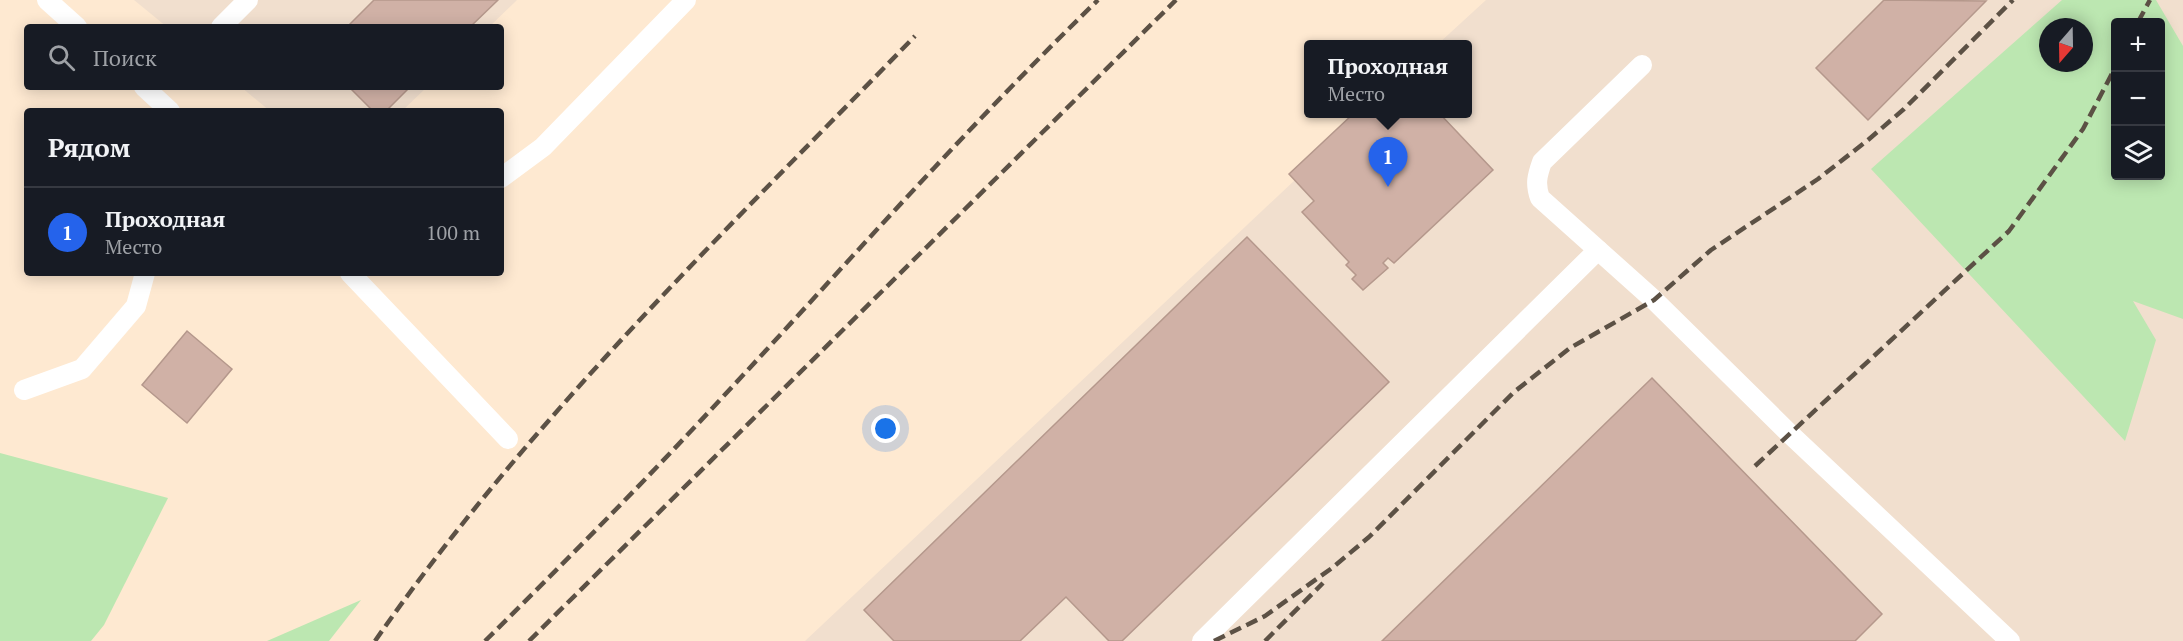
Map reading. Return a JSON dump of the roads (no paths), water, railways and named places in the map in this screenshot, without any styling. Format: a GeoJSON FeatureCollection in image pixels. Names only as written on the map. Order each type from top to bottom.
{"type":"FeatureCollection","features":[{"type":"Feature","properties":{"kind":"lane"},"geometry":{"type":"LineString","coordinates":[[47,0],[74,24]]}},
{"type":"Feature","properties":{"kind":"lane"},"geometry":{"type":"LineString","coordinates":[[224,24],[248,0]]}},
{"type":"Feature","properties":{"kind":"lane"},"geometry":{"type":"LineString","coordinates":[[504,176],[543,147],[686,0]]}},
{"type":"Feature","properties":{"kind":"lane"},"geometry":{"type":"LineString","coordinates":[[1642,65],[1542,162],[1536,177],[1540,198],[1654,300],[1790,434],[2010,641]]}},
{"type":"Feature","properties":{"kind":"lane"},"geometry":{"type":"LineString","coordinates":[[152,90],[167,108]]}},
{"type":"Feature","properties":{"kind":"lane"},"geometry":{"type":"LineString","coordinates":[[1202,641],[1598,250]]}},
{"type":"Feature","properties":{"kind":"lane"},"geometry":{"type":"LineString","coordinates":[[24,390],[82,369],[136,306],[144,276]]}},
{"type":"Feature","properties":{"kind":"lane"},"geometry":{"type":"LineString","coordinates":[[360,276],[508,439]]}},
{"type":"Feature","properties":{"kind":"railway"},"geometry":{"type":"LineString","coordinates":[[485,641],[662,462],[953,148],[1098,0]]}},
{"type":"Feature","properties":{"kind":"railway"},"geometry":{"type":"LineString","coordinates":[[529,641],[1176,0]]}},
{"type":"Feature","properties":{"kind":"railway"},"geometry":{"type":"LineString","coordinates":[[1214,641],[1265,616],[1332,568],[1369,537],[1514,392],[1570,348],[1654,300],[1711,250],[1818,179],[1868,140],[1904,109],[2013,0]]}},
{"type":"Feature","properties":{"kind":"railway"},"geometry":{"type":"LineString","coordinates":[[2140,18],[2150,0]]}},
{"type":"Feature","properties":{"kind":"railway"},"geometry":{"type":"LineString","coordinates":[[375,641],[435,559],[564,403],[702,254],[915,36]]}},
{"type":"Feature","properties":{"kind":"railway"},"geometry":{"type":"LineString","coordinates":[[1755,466],[2009,231],[2083,129],[2113,72]]}},
{"type":"Feature","properties":{"kind":"railway"},"geometry":{"type":"LineString","coordinates":[[1265,641],[1323,583]]}},
{"type":"Feature","properties":{"kind":"place","name":"Проходная"},"geometry":{"type":"Point","coordinates":[1388,187]}}]}
